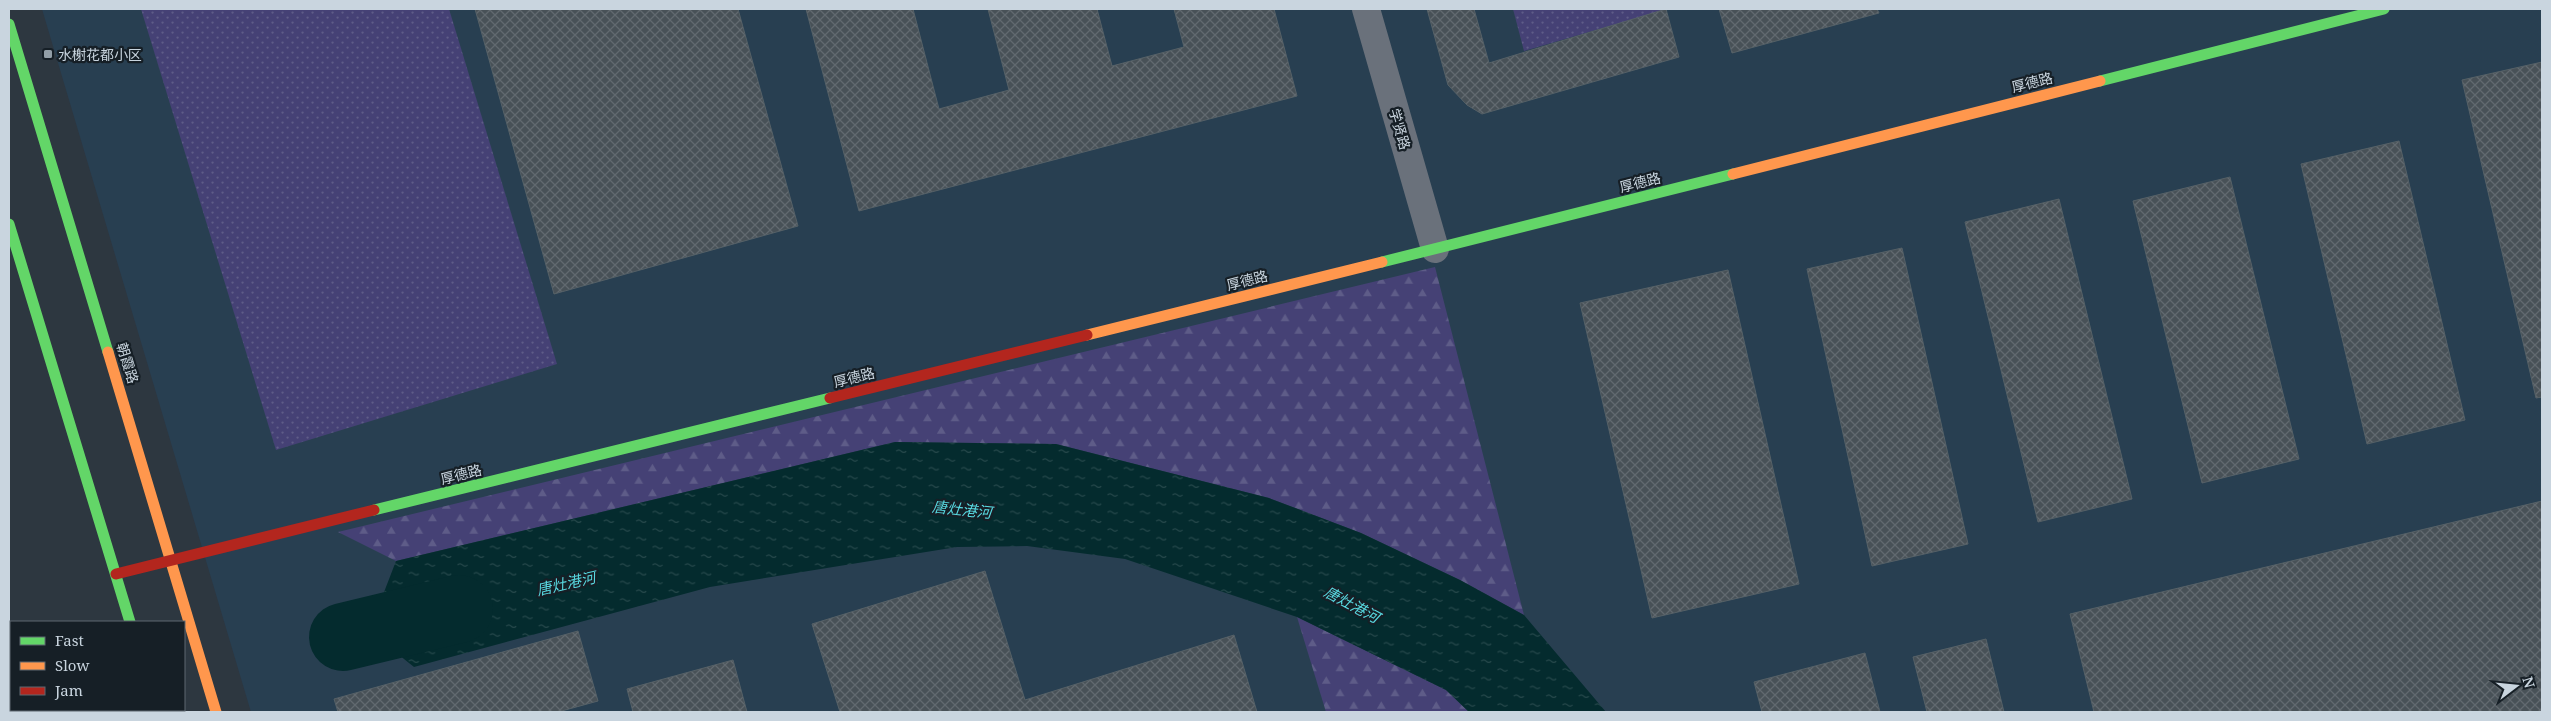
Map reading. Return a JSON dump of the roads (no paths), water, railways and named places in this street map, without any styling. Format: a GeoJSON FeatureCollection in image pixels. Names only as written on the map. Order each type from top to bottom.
{"type":"FeatureCollection","features":[{"type":"Feature","properties":{"kind":"street","name":"学贤路"},"geometry":{"type":"LineString","coordinates":[[1366,9],[1434,249]]}},
{"type":"Feature","properties":{"kind":"street","name":"厚德路"},"geometry":{"type":"LineString","coordinates":[[116,574],[1434,249],[2384,9]]}},
{"type":"Feature","properties":{"kind":"street","name":"朝霞路"},"geometry":{"type":"LineString","coordinates":[[9,24],[172,560],[216,712]]}},
{"type":"Feature","properties":{"kind":"street"},"geometry":{"type":"LineString","coordinates":[[9,224],[130,621]]}},
{"type":"Feature","properties":{"kind":"water"},"geometry":{"type":"Polygon","coordinates":[[[895,442],[1056,444],[1269,498],[1361,533],[1460,580],[1524,615],[1606,712],[1469,712],[1446,690],[1297,617],[1125,559],[1027,546],[957,547],[710,587],[414,667],[369,631],[396,561],[895,442]]]}},
{"type":"Feature","properties":{"kind":"waterway","name":"唐灶港河"},"geometry":{"type":"LineString","coordinates":[[343,637],[459,609]]}},
{"type":"Feature","properties":{"kind":"place","name":"水榭花都小区"},"geometry":{"type":"Point","coordinates":[48,54]}}]}
